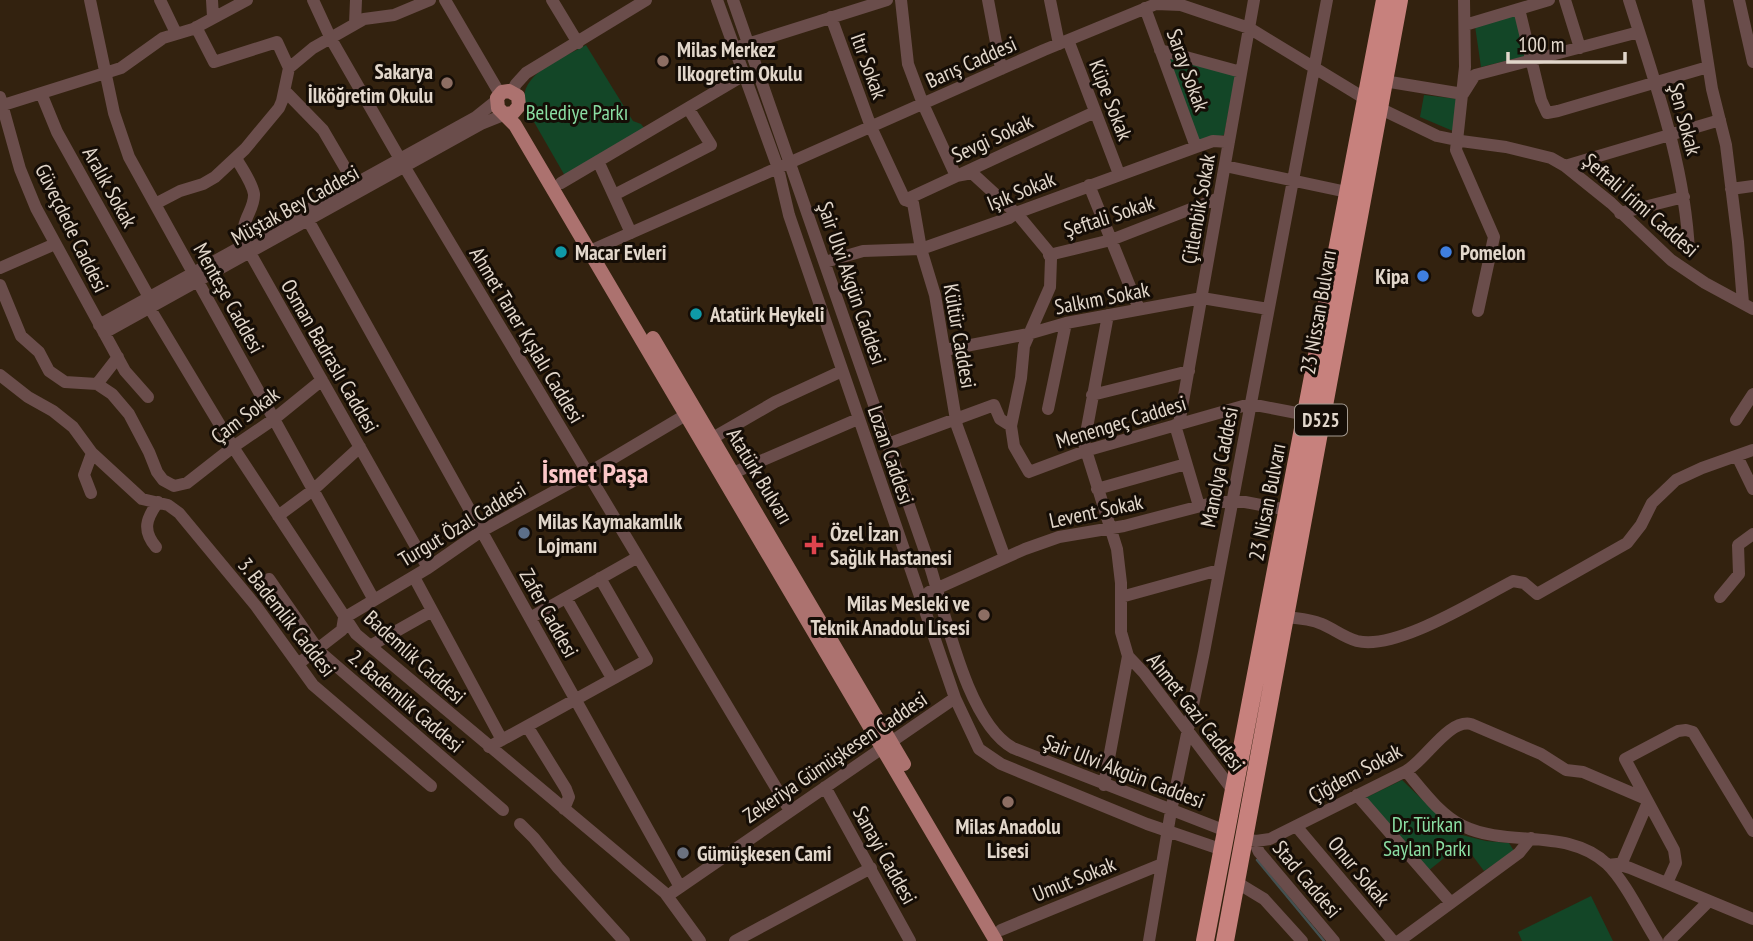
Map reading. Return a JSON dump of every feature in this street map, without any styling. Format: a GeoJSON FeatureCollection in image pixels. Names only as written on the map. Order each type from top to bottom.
{"type":"FeatureCollection","features":[{"type":"Feature","properties":{"kind":"highway","name":"23 Nissan Bulvarı"},"geometry":{"type":"LineString","coordinates":[[1249,840],[1372,103],[1385,0]]}},
{"type":"Feature","properties":{"kind":"highway","name":"23 Nissan Bulvarı"},"geometry":{"type":"LineString","coordinates":[[1372,103],[1384,81],[1399,0]]}},
{"type":"Feature","properties":{"kind":"highway","name":"23 Nisan Bulvarı"},"geometry":{"type":"LineString","coordinates":[[1226,831],[1307,415],[1347,192],[1372,103]]}},
{"type":"Feature","properties":{"kind":"highway","name":"D525"},"geometry":{"type":"LineString","coordinates":[[1205,941],[1226,831]]}},
{"type":"Feature","properties":{"kind":"highway","name":"D525"},"geometry":{"type":"LineString","coordinates":[[1225,941],[1236,882],[1249,840]]}},
{"type":"Feature","properties":{"kind":"main road"},"geometry":{"type":"LineString","coordinates":[[503,96],[518,96],[519,106],[513,113],[506,114],[498,108],[503,96]]}},
{"type":"Feature","properties":{"kind":"main road","name":"Atatürk Bulvarı"},"geometry":{"type":"LineString","coordinates":[[519,106],[526,126],[561,183],[594,249]]}},
{"type":"Feature","properties":{"kind":"main road","name":"Atatürk Bulvarı"},"geometry":{"type":"LineString","coordinates":[[506,114],[594,249],[1001,937]]}},
{"type":"Feature","properties":{"kind":"main road","name":"Atatürk Bulvarı"},"geometry":{"type":"LineString","coordinates":[[708,440],[733,473],[887,744]]}},
{"type":"Feature","properties":{"kind":"street","name":"Menteşe Caddesi"},"geometry":{"type":"LineString","coordinates":[[90,0],[114,113],[129,157],[374,600]]}},
{"type":"Feature","properties":{"kind":"street"},"geometry":{"type":"LineString","coordinates":[[160,0],[176,33]]}},
{"type":"Feature","properties":{"kind":"street"},"geometry":{"type":"LineString","coordinates":[[212,0],[214,17]]}},
{"type":"Feature","properties":{"kind":"street"},"geometry":{"type":"LineString","coordinates":[[1,102],[105,74],[127,64],[163,38],[196,27],[247,0]]}},
{"type":"Feature","properties":{"kind":"street","name":"Ahmet Taner Kışlalı Caddesi"},"geometry":{"type":"LineString","coordinates":[[313,0],[331,39],[402,162],[790,811]]}},
{"type":"Feature","properties":{"kind":"street"},"geometry":{"type":"LineString","coordinates":[[355,24],[356,0]]}},
{"type":"Feature","properties":{"kind":"street"},"geometry":{"type":"LineString","coordinates":[[289,68],[313,48],[364,19],[377,19],[402,12],[430,0]]}},
{"type":"Feature","properties":{"kind":"street"},"geometry":{"type":"LineString","coordinates":[[445,0],[503,96]]}},
{"type":"Feature","properties":{"kind":"street"},"geometry":{"type":"LineString","coordinates":[[552,0],[578,43]]}},
{"type":"Feature","properties":{"kind":"street","name":"Müştak Bey Caddesi"},"geometry":{"type":"LineString","coordinates":[[101,329],[402,162],[476,117],[503,96],[522,76],[646,0]]}},
{"type":"Feature","properties":{"kind":"street","name":"Lozan Caddesi"},"geometry":{"type":"LineString","coordinates":[[717,0],[744,75],[784,166],[789,215],[919,597],[956,698],[979,749],[988,757],[1167,832],[1223,850]]}},
{"type":"Feature","properties":{"kind":"street","name":"Şair Ulvi Akgün Caddesi"},"geometry":{"type":"LineString","coordinates":[[733,0],[749,44],[784,166],[825,262],[937,589],[940,605],[984,720],[994,735],[1013,748],[1226,831]]}},
{"type":"Feature","properties":{"kind":"street"},"geometry":{"type":"LineString","coordinates":[[734,48],[887,0]]}},
{"type":"Feature","properties":{"kind":"street"},"geometry":{"type":"LineString","coordinates":[[888,444],[994,405],[1000,419],[1012,426],[1024,346],[1050,287],[1052,267],[1049,255],[1016,213],[972,173],[957,176],[923,104],[908,64],[901,0]]}},
{"type":"Feature","properties":{"kind":"street"},"geometry":{"type":"LineString","coordinates":[[988,0],[1001,69]]}},
{"type":"Feature","properties":{"kind":"street","name":"Küpe Sokak"},"geometry":{"type":"LineString","coordinates":[[1050,0],[1063,42],[1095,112],[1119,174]]}},
{"type":"Feature","properties":{"kind":"street","name":"Çitlenbik Sokak"},"geometry":{"type":"LineString","coordinates":[[1177,425],[1189,371],[1254,0]]}},
{"type":"Feature","properties":{"kind":"street","name":"Manolya Caddesi"},"geometry":{"type":"LineString","coordinates":[[1149,941],[1167,832],[1327,0]]}},
{"type":"Feature","properties":{"kind":"street"},"geometry":{"type":"LineString","coordinates":[[1464,0],[1463,94],[1456,150],[1494,237],[1478,311]]}},
{"type":"Feature","properties":{"kind":"street"},"geometry":{"type":"LineString","coordinates":[[1465,25],[1549,0]]}},
{"type":"Feature","properties":{"kind":"street"},"geometry":{"type":"LineString","coordinates":[[1565,0],[1580,48]]}},
{"type":"Feature","properties":{"kind":"street","name":"Şen Sokak"},"geometry":{"type":"LineString","coordinates":[[1629,0],[1671,135],[1684,197],[1689,252]]}},
{"type":"Feature","properties":{"kind":"street"},"geometry":{"type":"LineString","coordinates":[[1698,0],[1720,120],[1748,306]]}},
{"type":"Feature","properties":{"kind":"street"},"geometry":{"type":"LineString","coordinates":[[1739,0],[1753,62]]}},
{"type":"Feature","properties":{"kind":"street","name":"Barış Caddesi"},"geometry":{"type":"LineString","coordinates":[[594,249],[1152,4],[1181,5],[1249,28],[1372,103]]}},
{"type":"Feature","properties":{"kind":"street","name":"Saray Sokak"},"geometry":{"type":"LineString","coordinates":[[1152,4],[1160,50],[1196,146]]}},
{"type":"Feature","properties":{"kind":"street"},"geometry":{"type":"LineString","coordinates":[[1519,9],[1542,105],[1547,113],[1709,67]]}},
{"type":"Feature","properties":{"kind":"street","name":"Itır Sokak"},"geometry":{"type":"LineString","coordinates":[[831,17],[871,127]]}},
{"type":"Feature","properties":{"kind":"street"},"geometry":{"type":"LineString","coordinates":[[155,204],[208,181],[236,158],[279,107],[285,91],[289,68],[277,42],[214,62],[196,27]]}},
{"type":"Feature","properties":{"kind":"street"},"geometry":{"type":"LineString","coordinates":[[1463,94],[1475,75],[1639,32]]}},
{"type":"Feature","properties":{"kind":"street"},"geometry":{"type":"LineString","coordinates":[[1160,50],[1241,72]]}},
{"type":"Feature","properties":{"kind":"street"},"geometry":{"type":"LineString","coordinates":[[561,183],[744,75]]}},
{"type":"Feature","properties":{"kind":"street"},"geometry":{"type":"LineString","coordinates":[[1384,81],[1463,94]]}},
{"type":"Feature","properties":{"kind":"street"},"geometry":{"type":"LineString","coordinates":[[285,91],[323,130],[354,183]]}},
{"type":"Feature","properties":{"kind":"street","name":"Aralık Sokak"},"geometry":{"type":"LineString","coordinates":[[41,93],[57,132],[149,302]]}},
{"type":"Feature","properties":{"kind":"street","name":"Güveçdede Caddesi"},"geometry":{"type":"LineString","coordinates":[[1,102],[26,185],[55,244],[125,371],[148,397]]}},
{"type":"Feature","properties":{"kind":"street","name":"Şeftali İrimi Caddesi"},"geometry":{"type":"LineString","coordinates":[[1372,103],[1422,130],[1457,141],[1506,147],[1550,158],[1565,166],[1579,175],[1677,265],[1748,306]]}},
{"type":"Feature","properties":{"kind":"street"},"geometry":{"type":"LineString","coordinates":[[614,195],[711,145],[688,108]]}},
{"type":"Feature","properties":{"kind":"street","name":"Sevgi Sokak"},"geometry":{"type":"LineString","coordinates":[[905,200],[1095,112]]}},
{"type":"Feature","properties":{"kind":"street","name":"Müştak Bey Caddesi"},"geometry":{"type":"LineString","coordinates":[[305,215],[354,183],[506,114]]}},
{"type":"Feature","properties":{"kind":"street"},"geometry":{"type":"LineString","coordinates":[[1565,166],[1720,120]]}},
{"type":"Feature","properties":{"kind":"street","name":"Kültür Caddesi"},"geometry":{"type":"LineString","coordinates":[[871,127],[905,200],[914,203],[921,250],[935,295],[955,418],[1005,558]]}},
{"type":"Feature","properties":{"kind":"street","name":"Işık Sokak"},"geometry":{"type":"LineString","coordinates":[[825,262],[863,251],[921,250],[1196,146],[1213,141],[1229,142]]}},
{"type":"Feature","properties":{"kind":"street"},"geometry":{"type":"LineString","coordinates":[[236,158],[254,192],[243,230],[247,248]]}},
{"type":"Feature","properties":{"kind":"street"},"geometry":{"type":"LineString","coordinates":[[598,161],[631,233]]}},
{"type":"Feature","properties":{"kind":"street"},"geometry":{"type":"LineString","coordinates":[[1225,166],[1347,192]]}},
{"type":"Feature","properties":{"kind":"street"},"geometry":{"type":"LineString","coordinates":[[1089,185],[1139,310]]}},
{"type":"Feature","properties":{"kind":"street"},"geometry":{"type":"LineString","coordinates":[[1731,189],[1753,186]]}},
{"type":"Feature","properties":{"kind":"street"},"geometry":{"type":"LineString","coordinates":[[1620,213],[1684,197]]}},
{"type":"Feature","properties":{"kind":"street","name":"Şeftali Sokak"},"geometry":{"type":"LineString","coordinates":[[1049,255],[1111,240],[1219,198]]}},
{"type":"Feature","properties":{"kind":"street","name":"Zafer Caddesi"},"geometry":{"type":"LineString","coordinates":[[305,215],[680,887]]}},
{"type":"Feature","properties":{"kind":"street"},"geometry":{"type":"LineString","coordinates":[[0,268],[55,244]]}},
{"type":"Feature","properties":{"kind":"street","name":"Osman Badraslı Caddesi"},"geometry":{"type":"LineString","coordinates":[[247,248],[428,568]]}},
{"type":"Feature","properties":{"kind":"street"},"geometry":{"type":"LineString","coordinates":[[0,285],[21,335],[39,352],[54,376],[65,382],[97,384],[118,357]]}},
{"type":"Feature","properties":{"kind":"street","name":"Salkım Sokak"},"geometry":{"type":"LineString","coordinates":[[944,350],[1028,334],[1066,323],[1202,298],[1268,309]]}},
{"type":"Feature","properties":{"kind":"street","name":"Bademlik Caddesi"},"geometry":{"type":"LineString","coordinates":[[149,302],[233,447],[356,634],[667,895],[700,941]]}},
{"type":"Feature","properties":{"kind":"street"},"geometry":{"type":"LineString","coordinates":[[1104,785],[1128,656],[1121,632],[1119,560],[1085,451],[1084,435],[1108,315]]}},
{"type":"Feature","properties":{"kind":"street"},"geometry":{"type":"LineString","coordinates":[[1048,409],[1066,323]]}},
{"type":"Feature","properties":{"kind":"street"},"geometry":{"type":"LineString","coordinates":[[708,440],[775,402],[842,370]]}},
{"type":"Feature","properties":{"kind":"street"},"geometry":{"type":"LineString","coordinates":[[1092,395],[1189,371]]}},
{"type":"Feature","properties":{"kind":"street","name":"3. Bademlik Caddesi"},"geometry":{"type":"LineString","coordinates":[[0,375],[67,422],[79,433],[92,453],[142,499],[172,507],[183,517],[256,606],[313,685],[430,786]]}},
{"type":"Feature","properties":{"kind":"street","name":"Çam Sokak"},"geometry":{"type":"LineString","coordinates":[[97,384],[112,394],[129,414],[163,480],[178,486],[190,481],[274,419],[321,380]]}},
{"type":"Feature","properties":{"kind":"street"},"geometry":{"type":"LineString","coordinates":[[1736,420],[1753,394]]}},
{"type":"Feature","properties":{"kind":"street","name":"Menengeç Caddesi"},"geometry":{"type":"LineString","coordinates":[[1012,426],[1014,446],[1029,472],[1085,451],[1250,404],[1307,415]]}},
{"type":"Feature","properties":{"kind":"street","name":"Turgut Özal Caddesi"},"geometry":{"type":"LineString","coordinates":[[298,664],[342,630],[344,618],[414,577],[480,532],[588,473],[691,412]]}},
{"type":"Feature","properties":{"kind":"street"},"geometry":{"type":"LineString","coordinates":[[733,473],[858,419]]}},
{"type":"Feature","properties":{"kind":"street"},"geometry":{"type":"LineString","coordinates":[[1177,425],[1199,506]]}},
{"type":"Feature","properties":{"kind":"street"},"geometry":{"type":"LineString","coordinates":[[278,516],[313,490],[360,447]]}},
{"type":"Feature","properties":{"kind":"street"},"geometry":{"type":"LineString","coordinates":[[1285,617],[1322,624],[1336,633],[1358,641],[1381,642],[1406,634],[1513,581],[1524,583],[1537,594],[1627,543],[1641,525],[1651,503],[1676,480],[1753,450]]}},
{"type":"Feature","properties":{"kind":"street"},"geometry":{"type":"LineString","coordinates":[[91,493],[84,475],[92,453]]}},
{"type":"Feature","properties":{"kind":"street"},"geometry":{"type":"LineString","coordinates":[[1737,456],[1753,489]]}},
{"type":"Feature","properties":{"kind":"street"},"geometry":{"type":"LineString","coordinates":[[1097,489],[1186,464]]}},
{"type":"Feature","properties":{"kind":"street","name":"Levent Sokak"},"geometry":{"type":"LineString","coordinates":[[919,597],[1059,537],[1110,529],[1232,500],[1288,510]]}},
{"type":"Feature","properties":{"kind":"street"},"geometry":{"type":"LineString","coordinates":[[156,547],[146,534],[145,527],[158,502]]}},
{"type":"Feature","properties":{"kind":"street"},"geometry":{"type":"LineString","coordinates":[[1720,597],[1739,573],[1738,545],[1753,534]]}},
{"type":"Feature","properties":{"kind":"street"},"geometry":{"type":"LineString","coordinates":[[530,618],[638,557]]}},
{"type":"Feature","properties":{"kind":"street"},"geometry":{"type":"LineString","coordinates":[[1121,597],[1219,570]]}},
{"type":"Feature","properties":{"kind":"street"},"geometry":{"type":"LineString","coordinates":[[414,577],[502,740]]}},
{"type":"Feature","properties":{"kind":"street","name":"2. Bademlik Caddesi"},"geometry":{"type":"LineString","coordinates":[[268,579],[318,649],[503,810]]}},
{"type":"Feature","properties":{"kind":"street"},"geometry":{"type":"LineString","coordinates":[[489,747],[647,660],[600,579]]}},
{"type":"Feature","properties":{"kind":"street"},"geometry":{"type":"LineString","coordinates":[[566,598],[612,678]]}},
{"type":"Feature","properties":{"kind":"street"},"geometry":{"type":"LineString","coordinates":[[370,646],[432,611]]}},
{"type":"Feature","properties":{"kind":"street","name":"Ahmet Gazi Caddesi"},"geometry":{"type":"LineString","coordinates":[[1128,656],[1144,673],[1234,792]]}},
{"type":"Feature","properties":{"kind":"street","name":"Zekeriya Gümüşkesen Caddesi"},"geometry":{"type":"LineString","coordinates":[[667,895],[956,698]]}},
{"type":"Feature","properties":{"kind":"street","name":"Çiğdem Sokak"},"geometry":{"type":"LineString","coordinates":[[1249,840],[1270,839],[1406,771],[1451,729],[1463,722],[1541,754],[1566,770],[1583,772],[1647,800]]}},
{"type":"Feature","properties":{"kind":"street"},"geometry":{"type":"LineString","coordinates":[[527,726],[566,789],[569,797],[565,809]]}},
{"type":"Feature","properties":{"kind":"street"},"geometry":{"type":"LineString","coordinates":[[1667,883],[1675,863],[1675,855],[1625,759],[1678,732],[1689,730],[1698,738],[1753,831]]}},
{"type":"Feature","properties":{"kind":"street"},"geometry":{"type":"LineString","coordinates":[[1406,771],[1430,800],[1457,823],[1478,832],[1552,841],[1581,849],[1614,865],[1667,883],[1753,919]]}},
{"type":"Feature","properties":{"kind":"street","name":"Sanayi Caddesi"},"geometry":{"type":"LineString","coordinates":[[825,787],[910,941]]}},
{"type":"Feature","properties":{"kind":"street"},"geometry":{"type":"LineString","coordinates":[[1357,795],[1451,903]]}},
{"type":"Feature","properties":{"kind":"street"},"geometry":{"type":"LineString","coordinates":[[1614,865],[1647,800]]}},
{"type":"Feature","properties":{"kind":"street"},"geometry":{"type":"LineString","coordinates":[[520,824],[624,941]]}},
{"type":"Feature","properties":{"kind":"street","name":"Onur Sokak"},"geometry":{"type":"LineString","coordinates":[[1296,826],[1393,941]]}},
{"type":"Feature","properties":{"kind":"street"},"geometry":{"type":"LineString","coordinates":[[1399,941],[1519,853],[1531,838]]}},
{"type":"Feature","properties":{"kind":"street","name":"Stad Caddesi"},"geometry":{"type":"LineString","coordinates":[[1249,840],[1334,941]]}},
{"type":"Feature","properties":{"kind":"street","name":"Umut Sokak"},"geometry":{"type":"LineString","coordinates":[[1001,937],[1162,864]]}},
{"type":"Feature","properties":{"kind":"street"},"geometry":{"type":"LineString","coordinates":[[1614,865],[1657,941]]}},
{"type":"Feature","properties":{"kind":"street"},"geometry":{"type":"LineString","coordinates":[[736,941],[871,868]]}},
{"type":"Feature","properties":{"kind":"street"},"geometry":{"type":"LineString","coordinates":[[1236,882],[1264,898],[1302,941]]}},
{"type":"Feature","properties":{"kind":"street"},"geometry":{"type":"LineString","coordinates":[[1669,941],[1709,901]]}},
{"type":"Feature","properties":{"kind":"green space"},"geometry":{"type":"Polygon","coordinates":[[[1515,14],[1526,56],[1481,67],[1475,26],[1515,14]]]}},
{"type":"Feature","properties":{"kind":"green space","name":"Belediye Parkı"},"geometry":{"type":"Polygon","coordinates":[[[586,45],[633,121],[645,129],[565,176],[526,108],[524,96],[527,86],[543,69],[586,45]]]}},
{"type":"Feature","properties":{"kind":"green space"},"geometry":{"type":"Polygon","coordinates":[[[1168,58],[1236,74],[1224,135],[1199,142],[1168,58]]]}},
{"type":"Feature","properties":{"kind":"green space"},"geometry":{"type":"Polygon","coordinates":[[[1424,95],[1458,99],[1453,131],[1420,117],[1424,95]]]}},
{"type":"Feature","properties":{"kind":"green space","name":"Dr. Türkan Saylan Parkı"},"geometry":{"type":"Polygon","coordinates":[[[1402,780],[1458,834],[1509,843],[1514,851],[1484,871],[1463,843],[1428,871],[1365,798],[1402,780]]]}},
{"type":"Feature","properties":{"kind":"green space"},"geometry":{"type":"Polygon","coordinates":[[[1591,896],[1613,941],[1522,941],[1518,932],[1591,896]]]}},
{"type":"Feature","properties":{"kind":"waterway"},"geometry":{"type":"LineString","coordinates":[[1257,860],[1324,941]]}},
{"type":"Feature","properties":{"kind":"place","name":"Milas Merkez Ilkogretim Okulu"},"geometry":{"type":"Point","coordinates":[663,61]}},
{"type":"Feature","properties":{"kind":"place","name":"Sakarya İlköğretim Okulu"},"geometry":{"type":"Point","coordinates":[447,83]}},
{"type":"Feature","properties":{"kind":"place","name":"Macar Evleri"},"geometry":{"type":"Point","coordinates":[561,252]}},
{"type":"Feature","properties":{"kind":"place","name":"Pomelon"},"geometry":{"type":"Point","coordinates":[1446,252]}},
{"type":"Feature","properties":{"kind":"place","name":"Kipa"},"geometry":{"type":"Point","coordinates":[1423,276]}},
{"type":"Feature","properties":{"kind":"place","name":"Atatürk Heykeli"},"geometry":{"type":"Point","coordinates":[696,314]}},
{"type":"Feature","properties":{"kind":"place","name":"Milas Kaymakamlık Lojmanı"},"geometry":{"type":"Point","coordinates":[524,533]}},
{"type":"Feature","properties":{"kind":"place","name":"Özel İzan Sağlık Hastanesi"},"geometry":{"type":"Point","coordinates":[814,545]}},
{"type":"Feature","properties":{"kind":"place","name":"Milas Mesleki ve Teknik Anadolu Lisesi"},"geometry":{"type":"Point","coordinates":[984,615]}},
{"type":"Feature","properties":{"kind":"place","name":"Milas Anadolu Lisesi"},"geometry":{"type":"Point","coordinates":[1008,802]}},
{"type":"Feature","properties":{"kind":"place","name":"Gümüşkesen Cami"},"geometry":{"type":"Point","coordinates":[683,853]}},
{"type":"Feature","properties":{"kind":"district","name":"İsmet Paşa"},"geometry":{"type":"Point","coordinates":[595,472]}}]}
